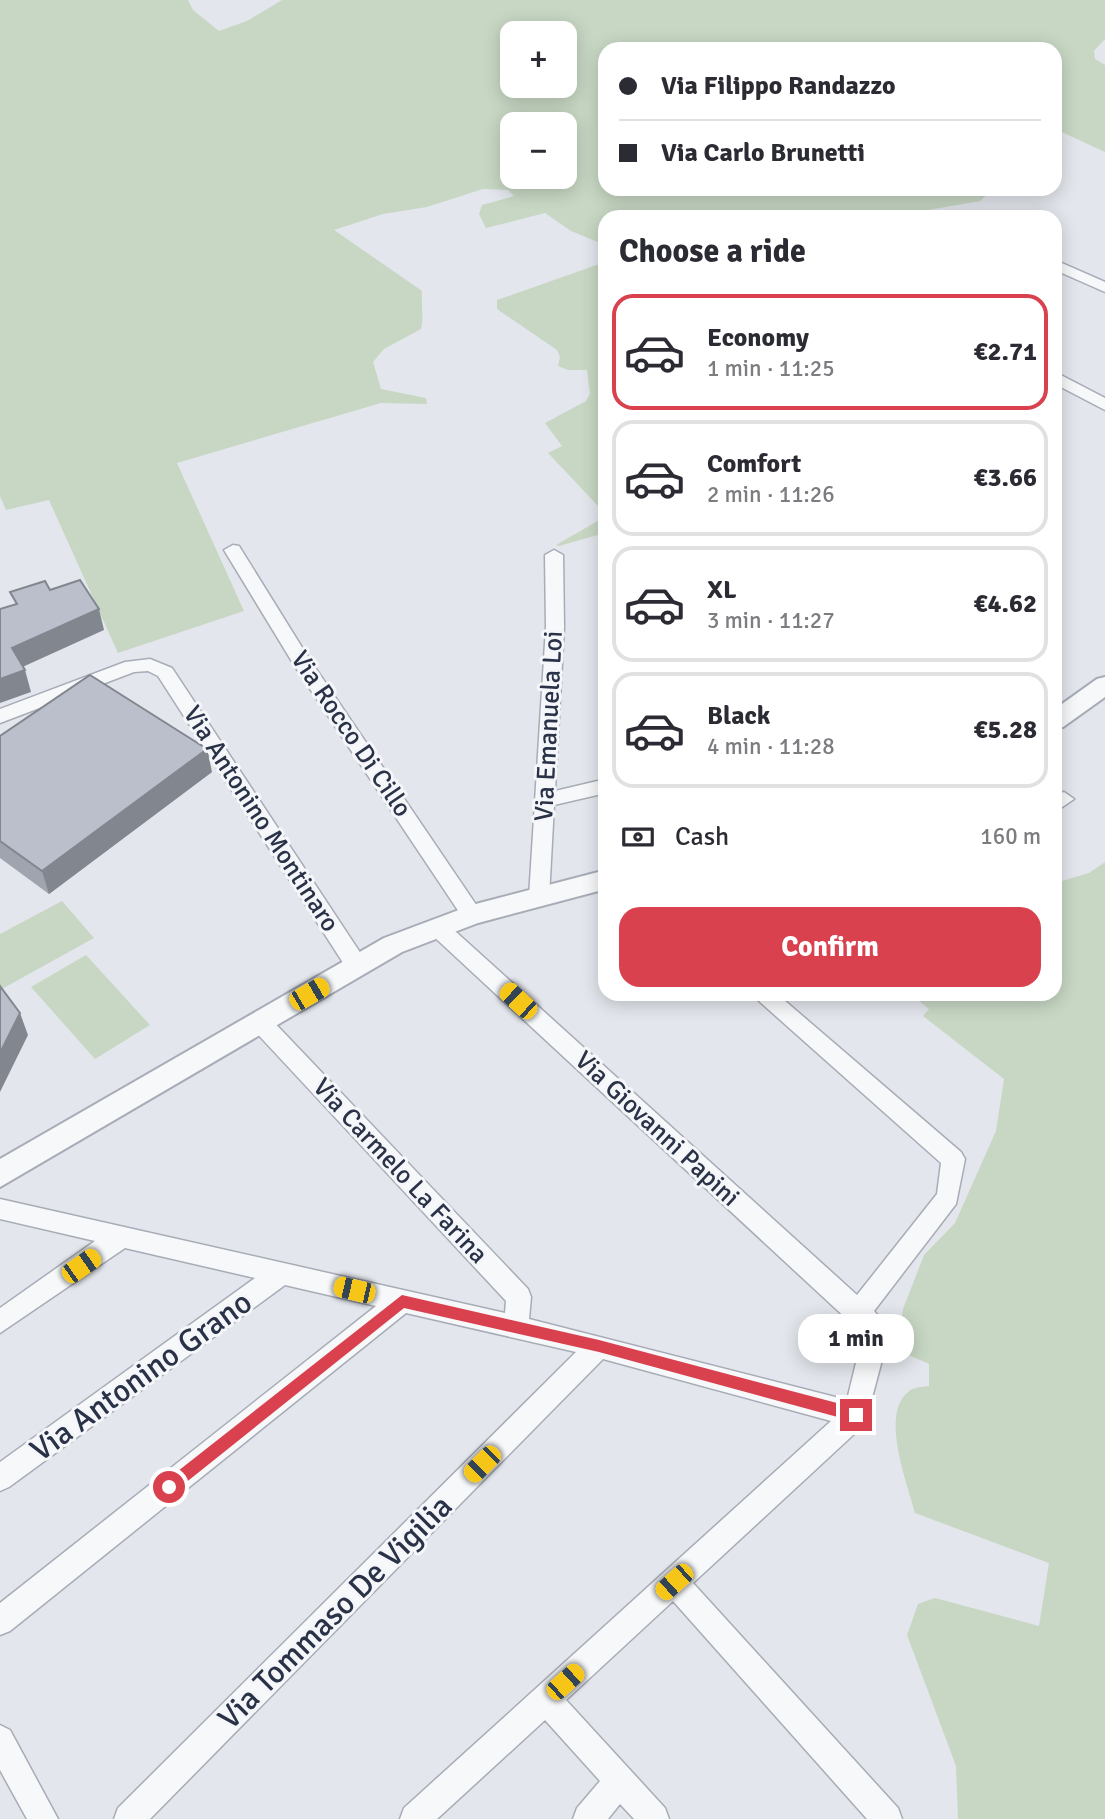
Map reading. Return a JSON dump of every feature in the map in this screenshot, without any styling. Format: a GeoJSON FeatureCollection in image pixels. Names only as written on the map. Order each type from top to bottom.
{"type":"FeatureCollection","features":[{"type":"Feature","properties":{"kind":"street"},"geometry":{"type":"LineString","coordinates":[[1062,267],[1105,288]]}},
{"type":"Feature","properties":{"kind":"street"},"geometry":{"type":"LineString","coordinates":[[1062,381],[1105,405]]}},
{"type":"Feature","properties":{"kind":"street","name":"Via Rocco Di Cillo"},"geometry":{"type":"LineString","coordinates":[[233,550],[301,661],[472,915]]}},
{"type":"Feature","properties":{"kind":"street","name":"Via Emanuela Loi"},"geometry":{"type":"LineString","coordinates":[[539,897],[555,627],[554,555]]}},
{"type":"Feature","properties":{"kind":"street","name":"Via Antonino Montinaro"},"geometry":{"type":"LineString","coordinates":[[0,716],[132,666],[150,665],[165,672],[357,966]]}},
{"type":"Feature","properties":{"kind":"street"},"geometry":{"type":"LineString","coordinates":[[1062,716],[1105,685]]}},
{"type":"Feature","properties":{"kind":"street"},"geometry":{"type":"LineString","coordinates":[[545,800],[598,788]]}},
{"type":"Feature","properties":{"kind":"street"},"geometry":{"type":"LineString","coordinates":[[0,1174],[393,945],[472,915],[598,881]]}},
{"type":"Feature","properties":{"kind":"street","name":"Via Giovanni Papini"},"geometry":{"type":"LineString","coordinates":[[438,928],[877,1330],[856,1415]]}},
{"type":"Feature","properties":{"kind":"street"},"geometry":{"type":"LineString","coordinates":[[780,1001],[953,1158],[948,1197],[858,1312]]}},
{"type":"Feature","properties":{"kind":"street","name":"Via Carmelo La Farina"},"geometry":{"type":"LineString","coordinates":[[260,1022],[519,1297],[516,1327]]}},
{"type":"Feature","properties":{"kind":"street"},"geometry":{"type":"LineString","coordinates":[[0,1209],[599,1346],[856,1415]]}},
{"type":"Feature","properties":{"kind":"street"},"geometry":{"type":"LineString","coordinates":[[0,1322],[121,1237]]}},
{"type":"Feature","properties":{"kind":"street","name":"Via Antonino Grano"},"geometry":{"type":"LineString","coordinates":[[0,1478],[281,1274]]}},
{"type":"Feature","properties":{"kind":"street"},"geometry":{"type":"LineString","coordinates":[[0,1621],[402,1301]]}},
{"type":"Feature","properties":{"kind":"street","name":"Via Tommaso De Vigilia"},"geometry":{"type":"LineString","coordinates":[[130,1819],[599,1346]]}},
{"type":"Feature","properties":{"kind":"street"},"geometry":{"type":"LineString","coordinates":[[415,1819],[856,1415]]}},
{"type":"Feature","properties":{"kind":"street"},"geometry":{"type":"LineString","coordinates":[[674,1582],[887,1819]]}},
{"type":"Feature","properties":{"kind":"street"},"geometry":{"type":"LineString","coordinates":[[546,1699],[654,1819]]}},
{"type":"Feature","properties":{"kind":"street"},"geometry":{"type":"LineString","coordinates":[[0,1740],[43,1819]]}},
{"type":"Feature","properties":{"kind":"street"},"geometry":{"type":"LineString","coordinates":[[587,1819],[620,1781]]}},
{"type":"Feature","properties":{"kind":"green space"},"geometry":{"type":"Polygon","coordinates":[[[0,0],[188,0],[193,10],[219,31],[247,21],[282,0],[1105,0],[1105,39],[1094,51],[1095,59],[1105,65],[1105,152],[1062,132],[1062,42],[598,42],[598,196],[985,196],[980,201],[928,210],[598,210],[598,242],[571,231],[545,213],[486,228],[479,214],[482,205],[514,196],[508,190],[483,189],[427,207],[383,214],[334,230],[422,291],[421,329],[384,349],[373,362],[381,389],[426,398],[427,404],[381,403],[177,463],[244,611],[118,653],[49,500],[6,510],[0,496],[0,0]]]}},
{"type":"Feature","properties":{"kind":"green space"},"geometry":{"type":"Polygon","coordinates":[[[598,264],[598,506],[548,453],[562,446],[545,423],[586,401],[590,394],[587,370],[568,370],[558,366],[560,357],[557,350],[497,309],[497,300],[598,264]]]}},
{"type":"Feature","properties":{"kind":"green space"},"geometry":{"type":"Polygon","coordinates":[[[598,521],[598,535],[556,545],[598,521]]]}},
{"type":"Feature","properties":{"kind":"green space"},"geometry":{"type":"Polygon","coordinates":[[[1105,862],[1105,1819],[958,1819],[956,1766],[907,1635],[918,1604],[935,1598],[1039,1626],[1049,1563],[915,1513],[898,1450],[896,1416],[900,1403],[910,1390],[929,1386],[929,1364],[911,1356],[898,1344],[903,1309],[924,1255],[955,1223],[996,1131],[1004,1079],[923,1016],[929,1009],[919,1001],[1062,1001],[1062,881],[1089,873],[1105,862]]]}},
{"type":"Feature","properties":{"kind":"green space"},"geometry":{"type":"Polygon","coordinates":[[[62,901],[94,938],[0,990],[0,934],[62,901]]]}},
{"type":"Feature","properties":{"kind":"green space"},"geometry":{"type":"Polygon","coordinates":[[[86,955],[150,1025],[95,1059],[31,987],[86,955]]]}},
{"type":"Feature","properties":{"kind":"building"},"geometry":{"type":"Polygon","coordinates":[[[80,580],[99,609],[12,648],[25,670],[0,679],[0,609],[17,604],[10,592],[45,581],[50,590],[80,580]]]}},
{"type":"Feature","properties":{"kind":"building"},"geometry":{"type":"Polygon","coordinates":[[[90,675],[207,749],[42,871],[0,841],[0,736],[90,675]]]}},
{"type":"Feature","properties":{"kind":"building"},"geometry":{"type":"Polygon","coordinates":[[[0,986],[20,1013],[0,1053],[0,986]]]}},
{"type":"Feature","properties":{"kind":"route"},"geometry":{"type":"LineString","coordinates":[[169,1487],[402,1301],[599,1346],[856,1415]]}}]}
